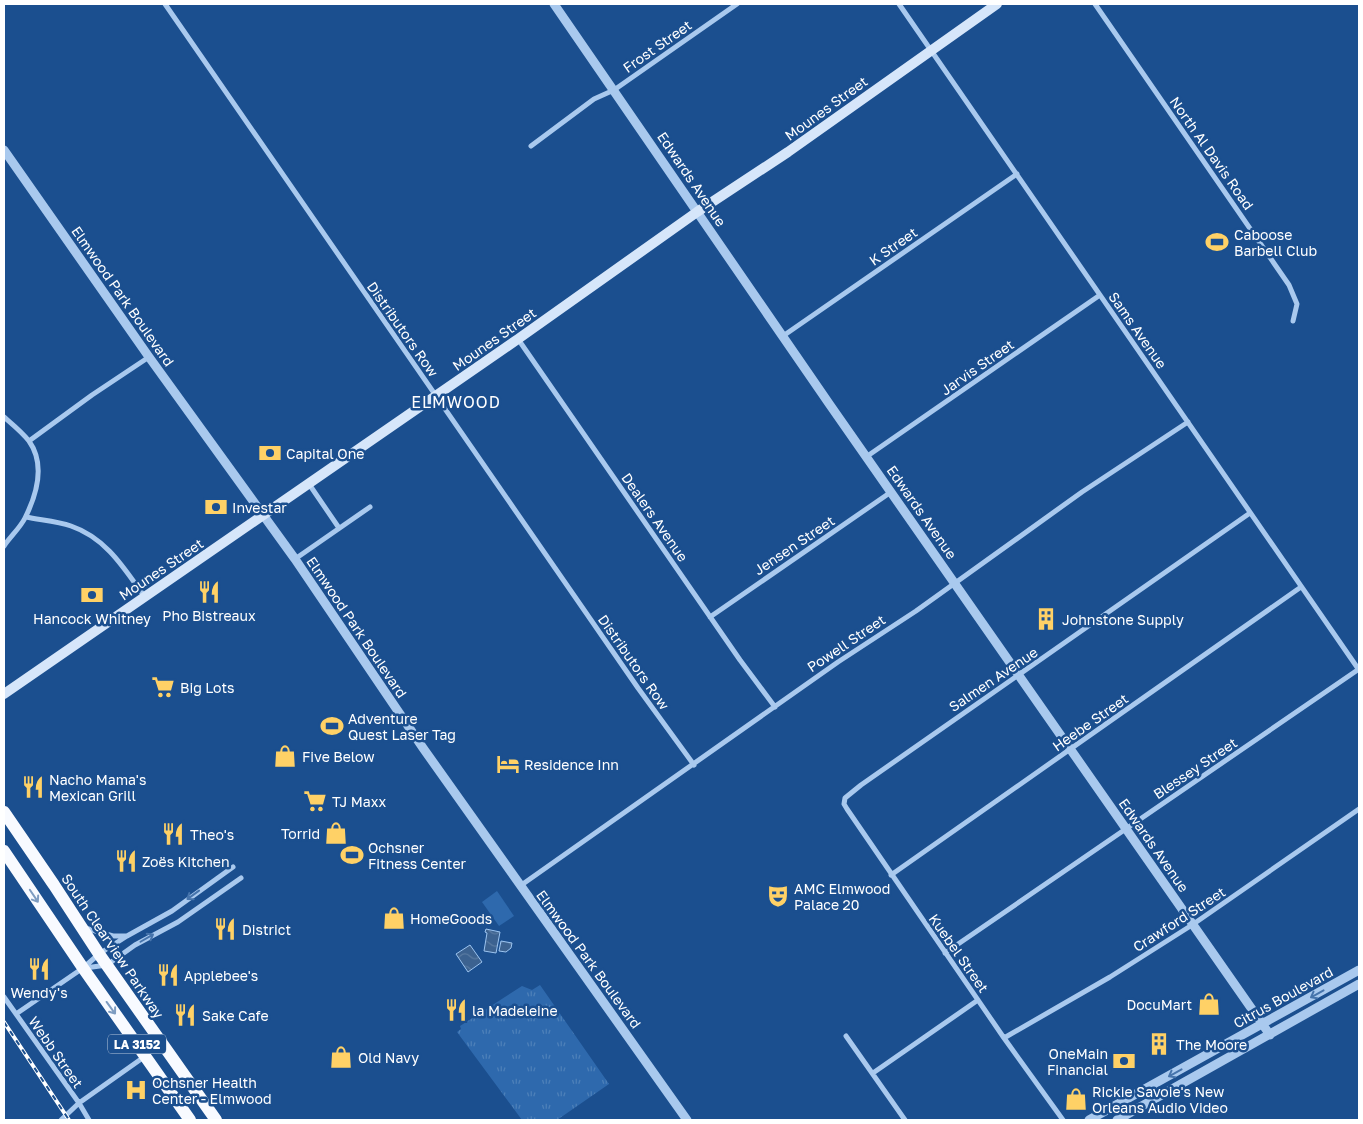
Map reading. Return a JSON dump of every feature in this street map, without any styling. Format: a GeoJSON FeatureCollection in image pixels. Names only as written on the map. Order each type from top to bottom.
{"type":"FeatureCollection","features":[{"type":"Feature","properties":{"kind":"highway","name":"South Clearview Parkway"},"geometry":{"type":"LineString","coordinates":[[4,812],[98,954],[216,1120]]}},
{"type":"Feature","properties":{"kind":"highway"},"geometry":{"type":"LineString","coordinates":[[5,854],[16,853],[20,834]]}},
{"type":"Feature","properties":{"kind":"highway","name":"LA 3152"},"geometry":{"type":"LineString","coordinates":[[5,854],[190,1120]]}},
{"type":"Feature","properties":{"kind":"highway"},"geometry":{"type":"LineString","coordinates":[[145,1056],[152,1052],[158,1052],[202,1114],[212,1120]]}},
{"type":"Feature","properties":{"kind":"main road","name":"Mounes Street"},"geometry":{"type":"LineString","coordinates":[[4,694],[144,596],[264,516],[698,212],[788,152],[997,4]]}},
{"type":"Feature","properties":{"kind":"street","name":"Distributors Row"},"geometry":{"type":"LineString","coordinates":[[165,4],[638,688],[694,765]]}},
{"type":"Feature","properties":{"kind":"street","name":"Edwards Avenue"},"geometry":{"type":"LineString","coordinates":[[554,4],[866,457],[1270,1036]]}},
{"type":"Feature","properties":{"kind":"street","name":"Frost Street"},"geometry":{"type":"LineString","coordinates":[[531,146],[594,99],[614,90],[737,4]]}},
{"type":"Feature","properties":{"kind":"street","name":"Sams Avenue"},"geometry":{"type":"LineString","coordinates":[[899,4],[1359,670]]}},
{"type":"Feature","properties":{"kind":"street","name":"North Al Davis Road"},"geometry":{"type":"LineString","coordinates":[[1095,4],[1289,285],[1297,304],[1293,320]]}},
{"type":"Feature","properties":{"kind":"street","name":"Elmwood Park Boulevard"},"geometry":{"type":"LineString","coordinates":[[4,150],[149,357],[264,516],[423,748],[687,1120]]}},
{"type":"Feature","properties":{"kind":"street","name":"K Street"},"geometry":{"type":"LineString","coordinates":[[783,336],[1017,174]]}},
{"type":"Feature","properties":{"kind":"street","name":"Jarvis Street"},"geometry":{"type":"LineString","coordinates":[[866,457],[1100,295]]}},
{"type":"Feature","properties":{"kind":"street","name":"Dealers Avenue"},"geometry":{"type":"LineString","coordinates":[[518,339],[740,660],[775,706]]}},
{"type":"Feature","properties":{"kind":"street"},"geometry":{"type":"LineString","coordinates":[[28,441],[149,357]]}},
{"type":"Feature","properties":{"kind":"street"},"geometry":{"type":"LineString","coordinates":[[4,417],[28,441],[35,453],[39,478],[26,517],[4,546]]}},
{"type":"Feature","properties":{"kind":"street","name":"Powell Street"},"geometry":{"type":"LineString","coordinates":[[520,886],[1082,492],[1188,422]]}},
{"type":"Feature","properties":{"kind":"street"},"geometry":{"type":"LineString","coordinates":[[309,484],[339,528]]}},
{"type":"Feature","properties":{"kind":"street","name":"Jensen Street"},"geometry":{"type":"LineString","coordinates":[[710,616],[891,492]]}},
{"type":"Feature","properties":{"kind":"street"},"geometry":{"type":"LineString","coordinates":[[294,559],[370,507]]}},
{"type":"Feature","properties":{"kind":"street","name":"Salmen Avenue"},"geometry":{"type":"LineString","coordinates":[[847,797],[860,785],[1250,513]]}},
{"type":"Feature","properties":{"kind":"street"},"geometry":{"type":"LineString","coordinates":[[26,517],[70,525],[91,535],[114,554],[144,596]]}},
{"type":"Feature","properties":{"kind":"street","name":"Heebe Street"},"geometry":{"type":"LineString","coordinates":[[892,875],[1301,588]]}},
{"type":"Feature","properties":{"kind":"street","name":"Blessey Street"},"geometry":{"type":"LineString","coordinates":[[945,952],[1359,670]]}},
{"type":"Feature","properties":{"kind":"street","name":"Kuebel Street"},"geometry":{"type":"LineString","coordinates":[[847,797],[844,804],[847,809],[1004,1038],[1063,1120]]}},
{"type":"Feature","properties":{"kind":"street","name":"Crawford Street"},"geometry":{"type":"LineString","coordinates":[[1004,1038],[1110,977],[1192,925],[1359,810]]}},
{"type":"Feature","properties":{"kind":"street"},"geometry":{"type":"LineString","coordinates":[[16,1014],[83,968],[98,954],[172,911],[233,867]]}},
{"type":"Feature","properties":{"kind":"street"},"geometry":{"type":"LineString","coordinates":[[83,968],[107,965],[135,945],[178,922],[241,878]]}},
{"type":"Feature","properties":{"kind":"street"},"geometry":{"type":"LineString","coordinates":[[80,926],[113,936],[127,936]]}},
{"type":"Feature","properties":{"kind":"street","name":"Citrus Boulevard"},"geometry":{"type":"LineString","coordinates":[[1088,1120],[1359,970]]}},
{"type":"Feature","properties":{"kind":"street","name":"Citrus Boulevard"},"geometry":{"type":"LineString","coordinates":[[1117,1120],[1270,1036],[1359,984]]}},
{"type":"Feature","properties":{"kind":"street","name":"Webb Street"},"geometry":{"type":"LineString","coordinates":[[4,997],[89,1120]]}},
{"type":"Feature","properties":{"kind":"street"},"geometry":{"type":"LineString","coordinates":[[873,1073],[978,1000]]}},
{"type":"Feature","properties":{"kind":"street"},"geometry":{"type":"LineString","coordinates":[[846,1036],[906,1120]]}},
{"type":"Feature","properties":{"kind":"street"},"geometry":{"type":"LineString","coordinates":[[61,1120],[79,1103],[145,1056]]}},
{"type":"Feature","properties":{"kind":"green space"},"geometry":{"type":"Polygon","coordinates":[[[497,891],[514,916],[499,926],[482,902],[497,891]]]}},
{"type":"Feature","properties":{"kind":"green space"},"geometry":{"type":"Polygon","coordinates":[[[540,985],[609,1084],[557,1120],[522,1120],[457,1032],[461,1029],[460,1026],[522,986],[532,990],[540,985]]]}},
{"type":"Feature","properties":{"kind":"water"},"geometry":{"type":"Polygon","coordinates":[[[486,929],[500,932],[496,953],[484,951],[486,929]]]}},
{"type":"Feature","properties":{"kind":"water"},"geometry":{"type":"Polygon","coordinates":[[[501,941],[512,943],[511,948],[506,952],[499,951],[501,941]]]}},
{"type":"Feature","properties":{"kind":"water"},"geometry":{"type":"Polygon","coordinates":[[[470,945],[482,962],[468,972],[456,954],[470,945]]]}},
{"type":"Feature","properties":{"kind":"railway"},"geometry":{"type":"LineString","coordinates":[[4,1022],[69,1120]]}},
{"type":"Feature","properties":{"kind":"place","name":"Caboose Barbell Club"},"geometry":{"type":"Point","coordinates":[1217,242]}},
{"type":"Feature","properties":{"kind":"place","name":"Capital One"},"geometry":{"type":"Point","coordinates":[270,453]}},
{"type":"Feature","properties":{"kind":"place","name":"Investar"},"geometry":{"type":"Point","coordinates":[216,507]}},
{"type":"Feature","properties":{"kind":"place","name":"Pho Bistreaux"},"geometry":{"type":"Point","coordinates":[209,592]}},
{"type":"Feature","properties":{"kind":"place","name":"Hancock Whitney"},"geometry":{"type":"Point","coordinates":[92,595]}},
{"type":"Feature","properties":{"kind":"place","name":"Johnstone Supply"},"geometry":{"type":"Point","coordinates":[1046,619]}},
{"type":"Feature","properties":{"kind":"place","name":"Big Lots"},"geometry":{"type":"Point","coordinates":[163,687]}},
{"type":"Feature","properties":{"kind":"place","name":"Adventure Quest Laser Tag"},"geometry":{"type":"Point","coordinates":[332,726]}},
{"type":"Feature","properties":{"kind":"place","name":"Five Below"},"geometry":{"type":"Point","coordinates":[285,756]}},
{"type":"Feature","properties":{"kind":"place","name":"Residence Inn"},"geometry":{"type":"Point","coordinates":[508,764]}},
{"type":"Feature","properties":{"kind":"place","name":"Nacho Mama's Mexican Grill"},"geometry":{"type":"Point","coordinates":[33,787]}},
{"type":"Feature","properties":{"kind":"place","name":"TJ Maxx"},"geometry":{"type":"Point","coordinates":[315,801]}},
{"type":"Feature","properties":{"kind":"place","name":"Torrid"},"geometry":{"type":"Point","coordinates":[336,833]}},
{"type":"Feature","properties":{"kind":"place","name":"Theo's"},"geometry":{"type":"Point","coordinates":[173,834]}},
{"type":"Feature","properties":{"kind":"place","name":"Ochsner Fitness Center"},"geometry":{"type":"Point","coordinates":[352,855]}},
{"type":"Feature","properties":{"kind":"place","name":"Zoës Kitchen"},"geometry":{"type":"Point","coordinates":[126,861]}},
{"type":"Feature","properties":{"kind":"place","name":"AMC Elmwood Palace 20"},"geometry":{"type":"Point","coordinates":[778,896]}},
{"type":"Feature","properties":{"kind":"place","name":"HomeGoods"},"geometry":{"type":"Point","coordinates":[394,918]}},
{"type":"Feature","properties":{"kind":"place","name":"District"},"geometry":{"type":"Point","coordinates":[225,929]}},
{"type":"Feature","properties":{"kind":"place","name":"Wendy's"},"geometry":{"type":"Point","coordinates":[39,969]}},
{"type":"Feature","properties":{"kind":"place","name":"Applebee's"},"geometry":{"type":"Point","coordinates":[168,975]}},
{"type":"Feature","properties":{"kind":"place","name":"DocuMart"},"geometry":{"type":"Point","coordinates":[1209,1004]}},
{"type":"Feature","properties":{"kind":"place","name":"la Madeleine"},"geometry":{"type":"Point","coordinates":[456,1010]}},
{"type":"Feature","properties":{"kind":"place","name":"Sake Cafe"},"geometry":{"type":"Point","coordinates":[185,1015]}},
{"type":"Feature","properties":{"kind":"place","name":"The Moore"},"geometry":{"type":"Point","coordinates":[1159,1044]}},
{"type":"Feature","properties":{"kind":"place","name":"Old Navy"},"geometry":{"type":"Point","coordinates":[341,1057]}},
{"type":"Feature","properties":{"kind":"place","name":"OneMain Financial"},"geometry":{"type":"Point","coordinates":[1124,1061]}},
{"type":"Feature","properties":{"kind":"place","name":"Ochsner Health Center - Elmwood"},"geometry":{"type":"Point","coordinates":[136,1090]}},
{"type":"Feature","properties":{"kind":"place","name":"Rickie Savoie's New Orleans Audio Video"},"geometry":{"type":"Point","coordinates":[1076,1099]}},
{"type":"Feature","properties":{"kind":"district","name":"ELMWOOD"},"geometry":{"type":"Point","coordinates":[456,402]}}]}
